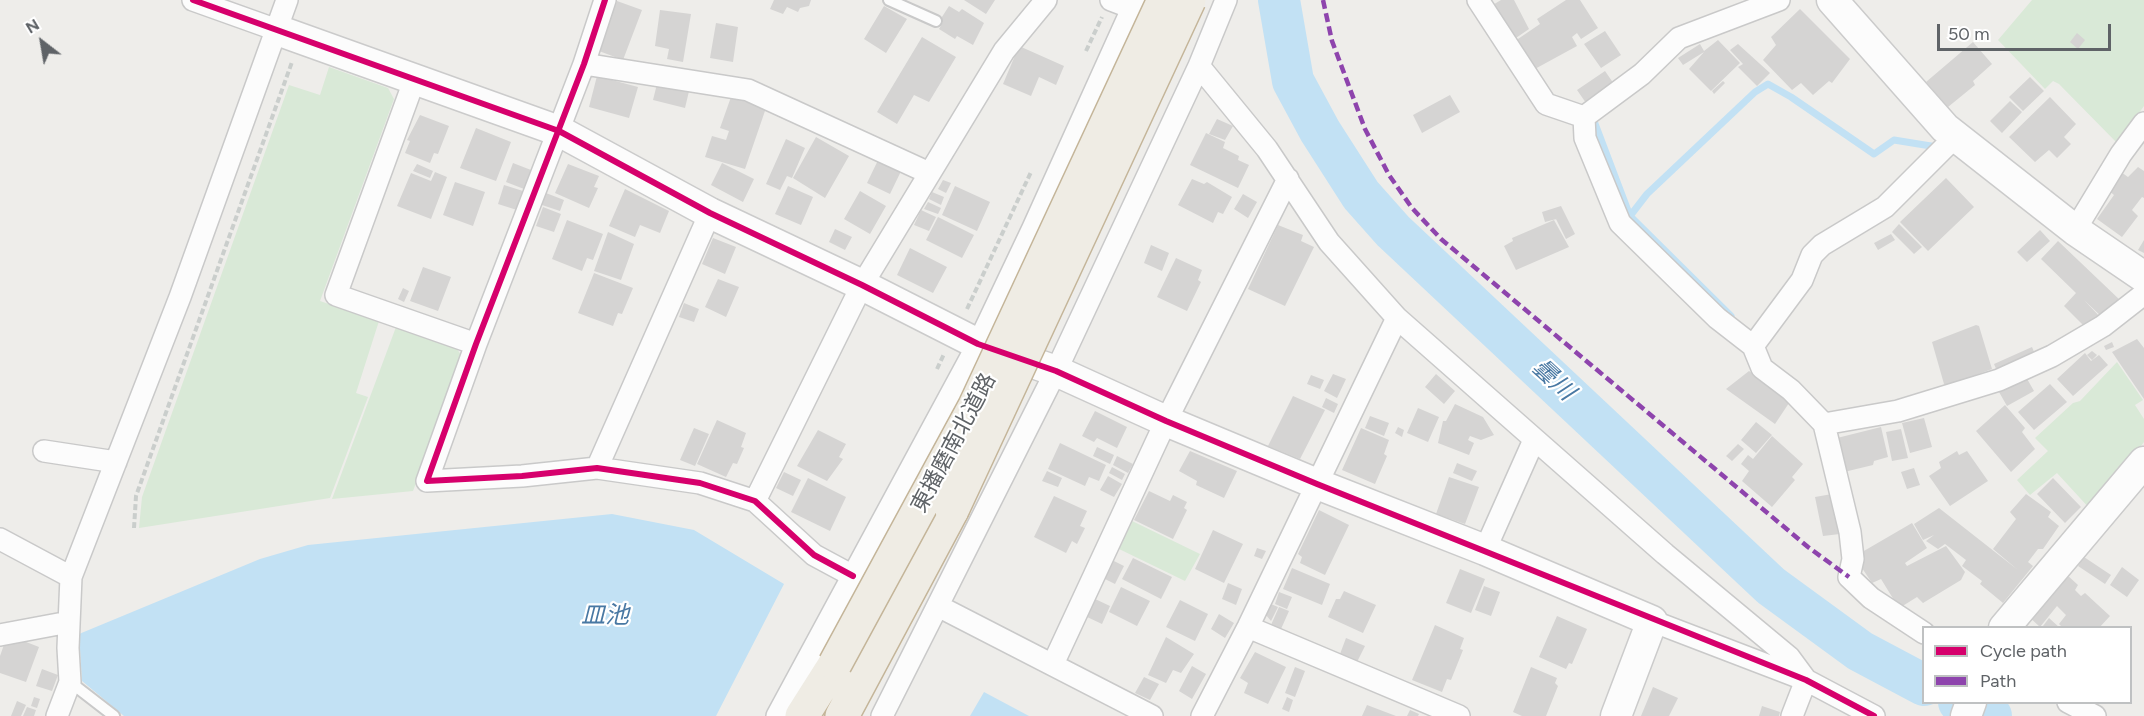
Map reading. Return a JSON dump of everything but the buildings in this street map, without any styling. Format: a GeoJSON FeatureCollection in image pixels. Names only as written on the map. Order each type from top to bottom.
{"type":"FeatureCollection","features":[{"type":"Feature","properties":{"kind":"highway","name":"東播磨南北道路"},"geometry":{"type":"LineString","coordinates":[[807,716],[975,406],[1164,0]]}},
{"type":"Feature","properties":{"kind":"highway","name":"東播磨南北道路"},"geometry":{"type":"LineString","coordinates":[[842,716],[952,510],[1189,0]]}},
{"type":"Feature","properties":{"kind":"highway"},"geometry":{"type":"LineString","coordinates":[[858,716],[952,510]]}},
{"type":"Feature","properties":{"kind":"highway"},"geometry":{"type":"LineString","coordinates":[[802,716],[835,664]]}},
{"type":"Feature","properties":{"kind":"street"},"geometry":{"type":"LineString","coordinates":[[193,0],[559,131],[710,213],[967,338],[1056,372],[1166,422],[1485,550],[1652,621],[1806,680],[1874,716]]}},
{"type":"Feature","properties":{"kind":"street"},"geometry":{"type":"LineString","coordinates":[[57,716],[70,682],[71,577],[180,297],[289,34],[287,0]]}},
{"type":"Feature","properties":{"kind":"street"},"geometry":{"type":"LineString","coordinates":[[605,0],[585,64],[476,344],[427,481],[522,476],[597,468],[700,483],[755,501],[814,555],[853,576]]}},
{"type":"Feature","properties":{"kind":"street"},"geometry":{"type":"LineString","coordinates":[[755,501],[862,285],[1004,51],[1046,0]]}},
{"type":"Feature","properties":{"kind":"street"},"geometry":{"type":"LineString","coordinates":[[882,716],[1056,372],[1199,66],[1226,0]]}},
{"type":"Feature","properties":{"kind":"street"},"geometry":{"type":"LineString","coordinates":[[1478,0],[1546,104],[1584,117]]}},
{"type":"Feature","properties":{"kind":"street"},"geometry":{"type":"LineString","coordinates":[[1584,117],[1642,74],[1679,38],[1779,0]]}},
{"type":"Feature","properties":{"kind":"street"},"geometry":{"type":"LineString","coordinates":[[1832,0],[1955,137],[2075,230],[2144,277]]}},
{"type":"Feature","properties":{"kind":"street"},"geometry":{"type":"LineString","coordinates":[[777,716],[853,576],[967,338],[1033,228],[1134,4],[1108,5]]}},
{"type":"Feature","properties":{"kind":"street"},"geometry":{"type":"LineString","coordinates":[[585,64],[748,90],[929,173]]}},
{"type":"Feature","properties":{"kind":"street"},"geometry":{"type":"LineString","coordinates":[[1199,66],[1288,179],[1329,242],[1397,318],[1533,440],[1789,657],[1806,680]]}},
{"type":"Feature","properties":{"kind":"street"},"geometry":{"type":"LineString","coordinates":[[414,81],[336,295],[476,344]]}},
{"type":"Feature","properties":{"kind":"street"},"geometry":{"type":"LineString","coordinates":[[1584,117],[1585,138],[1620,223],[1717,318],[1753,346],[1762,368],[1791,390],[1824,424],[1850,532],[1853,559],[1849,577],[1871,598],[1922,632]]}},
{"type":"Feature","properties":{"kind":"street"},"geometry":{"type":"LineString","coordinates":[[2075,230],[2121,154],[2144,123]]}},
{"type":"Feature","properties":{"kind":"street"},"geometry":{"type":"LineString","coordinates":[[1753,346],[1802,280],[1812,255],[1822,245],[1885,207],[1955,137]]}},
{"type":"Feature","properties":{"kind":"street"},"geometry":{"type":"LineString","coordinates":[[1053,664],[1166,422],[1288,179]]}},
{"type":"Feature","properties":{"kind":"street"},"geometry":{"type":"LineString","coordinates":[[597,468],[710,213]]}},
{"type":"Feature","properties":{"kind":"street"},"geometry":{"type":"LineString","coordinates":[[1824,424],[1898,411],[1999,380],[2052,356],[2103,326],[2144,294]]}},
{"type":"Feature","properties":{"kind":"street"},"geometry":{"type":"LineString","coordinates":[[1202,716],[1248,627],[1397,318]]}},
{"type":"Feature","properties":{"kind":"street"},"geometry":{"type":"LineString","coordinates":[[1485,550],[1533,440]]}},
{"type":"Feature","properties":{"kind":"street"},"geometry":{"type":"LineString","coordinates":[[44,451],[116,462]]}},
{"type":"Feature","properties":{"kind":"street"},"geometry":{"type":"LineString","coordinates":[[2005,626],[2144,462]]}},
{"type":"Feature","properties":{"kind":"street"},"geometry":{"type":"LineString","coordinates":[[0,539],[71,577]]}},
{"type":"Feature","properties":{"kind":"street"},"geometry":{"type":"LineString","coordinates":[[938,606],[1152,716]]}},
{"type":"Feature","properties":{"kind":"street"},"geometry":{"type":"LineString","coordinates":[[1616,716],[1652,621]]}},
{"type":"Feature","properties":{"kind":"street"},"geometry":{"type":"LineString","coordinates":[[0,635],[69,622]]}},
{"type":"Feature","properties":{"kind":"street"},"geometry":{"type":"LineString","coordinates":[[1248,627],[1459,716]]}},
{"type":"Feature","properties":{"kind":"street"},"geometry":{"type":"LineString","coordinates":[[1792,716],[1806,680]]}},
{"type":"Feature","properties":{"kind":"street"},"geometry":{"type":"LineString","coordinates":[[2072,704],[2095,716]]}},
{"type":"Feature","properties":{"kind":"lane"},"geometry":{"type":"LineString","coordinates":[[889,0],[936,21]]}},
{"type":"Feature","properties":{"kind":"lane"},"geometry":{"type":"LineString","coordinates":[[70,682],[114,716]]}},
{"type":"Feature","properties":{"kind":"path"},"geometry":{"type":"LineString","coordinates":[[1086,52],[1108,5]]}},
{"type":"Feature","properties":{"kind":"path"},"geometry":{"type":"LineString","coordinates":[[134,528],[136,496],[289,34]]}},
{"type":"Feature","properties":{"kind":"path"},"geometry":{"type":"LineString","coordinates":[[934,375],[967,338],[1033,170]]}},
{"type":"Feature","properties":{"kind":"green space"},"geometry":{"type":"Polygon","coordinates":[[[2032,0],[2144,0],[2144,106],[2117,143],[2059,84],[2053,81],[2045,89],[1998,40],[2032,0]]]}},
{"type":"Feature","properties":{"kind":"green space"},"geometry":{"type":"Polygon","coordinates":[[[329,67],[388,88],[394,99],[320,301],[379,321],[356,393],[368,397],[330,498],[139,528],[142,497],[289,85],[320,95],[329,67]]]}},
{"type":"Feature","properties":{"kind":"green space"},"geometry":{"type":"Polygon","coordinates":[[[396,327],[455,346],[463,358],[413,491],[332,499],[396,327]]]}},
{"type":"Feature","properties":{"kind":"green space"},"geometry":{"type":"Polygon","coordinates":[[[2117,362],[2143,400],[2135,405],[2144,419],[2144,442],[2091,510],[2057,473],[2030,495],[2017,480],[2048,451],[2035,438],[2073,403],[2080,401],[2117,362]]]}},
{"type":"Feature","properties":{"kind":"green space"},"geometry":{"type":"Polygon","coordinates":[[[1130,520],[1200,554],[1185,581],[1117,548],[1130,520]]]}},
{"type":"Feature","properties":{"kind":"water","name":"皿池"},"geometry":{"type":"Polygon","coordinates":[[[612,514],[694,530],[784,584],[716,716],[124,716],[82,681],[79,634],[260,559],[308,545],[612,514]]]}},
{"type":"Feature","properties":{"kind":"water"},"geometry":{"type":"Polygon","coordinates":[[[984,692],[1029,716],[970,716],[984,692]]]}},
{"type":"Feature","properties":{"kind":"waterway","name":"曇川"},"geometry":{"type":"LineString","coordinates":[[1279,0],[1293,81],[1320,131],[1361,195],[1393,231],[1771,586],[1860,651],[1922,684]]}},
{"type":"Feature","properties":{"kind":"waterway"},"geometry":{"type":"LineString","coordinates":[[1630,216],[1647,194],[1755,92],[1768,84],[1791,97],[1874,154],[1894,140],[1937,147]]}},
{"type":"Feature","properties":{"kind":"waterway"},"geometry":{"type":"LineString","coordinates":[[1594,121],[1630,216],[1731,316]]}},
{"type":"Feature","properties":{"kind":"waterway","name":"曇川"},"geometry":{"type":"LineString","coordinates":[[1964,704],[1991,716]]}},
{"type":"Feature","properties":{"kind":"marked path"},"geometry":{"type":"LineString","coordinates":[[1323,0],[1332,41],[1365,129],[1389,175],[1412,208],[1441,239],[1808,547],[1849,577]]}},
{"type":"Feature","properties":{"kind":"cycle path"},"geometry":{"type":"LineString","coordinates":[[193,0],[559,131],[710,213],[862,285],[978,344],[1056,371],[1166,421],[1317,484],[1806,680],[1874,716]]}},
{"type":"Feature","properties":{"kind":"cycle path"},"geometry":{"type":"LineString","coordinates":[[605,0],[584,64],[476,344],[427,481],[522,476],[597,468],[700,483],[755,501],[814,555],[853,576]]}}]}
